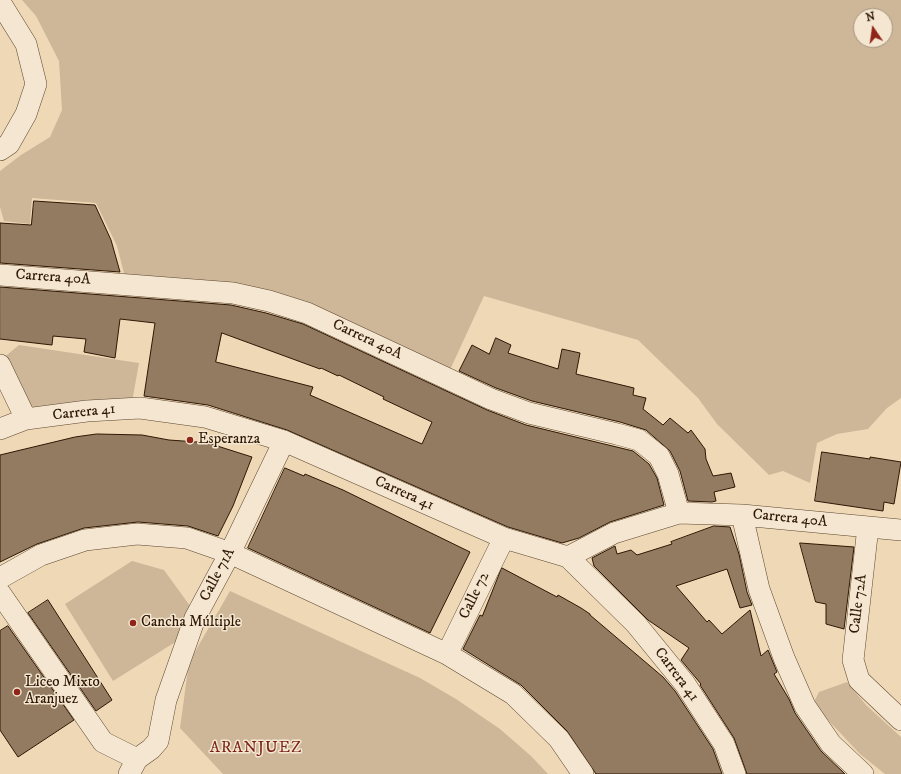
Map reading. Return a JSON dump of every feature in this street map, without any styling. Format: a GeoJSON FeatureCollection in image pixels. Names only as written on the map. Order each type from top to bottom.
{"type":"FeatureCollection","features":[{"type":"Feature","properties":{"kind":"street"},"geometry":{"type":"LineString","coordinates":[[0,2],[26,44],[36,84],[26,114],[9,144],[0,150]]}},
{"type":"Feature","properties":{"kind":"street","name":"Carrera 40A"},"geometry":{"type":"LineString","coordinates":[[0,275],[233,293],[269,301],[307,312],[491,398],[529,413],[639,440],[659,456],[668,474],[679,513]]}},
{"type":"Feature","properties":{"kind":"street"},"geometry":{"type":"LineString","coordinates":[[0,366],[26,419]]}},
{"type":"Feature","properties":{"kind":"street","name":"Carrera 41"},"geometry":{"type":"LineString","coordinates":[[0,429],[26,419],[140,408],[206,417],[284,441],[504,538],[568,557],[636,624],[685,684],[724,744],[736,774]]}},
{"type":"Feature","properties":{"kind":"street","name":"Calle 71A"},"geometry":{"type":"LineString","coordinates":[[133,766],[158,741],[166,700],[195,618],[230,553],[284,441]]}},
{"type":"Feature","properties":{"kind":"street","name":"Carrera 40A"},"geometry":{"type":"LineString","coordinates":[[568,557],[614,533],[679,513],[742,515],[901,530]]}},
{"type":"Feature","properties":{"kind":"street"},"geometry":{"type":"LineString","coordinates":[[742,515],[759,589],[784,658],[805,706],[830,744],[863,774]]}},
{"type":"Feature","properties":{"kind":"street","name":"Calle 72A"},"geometry":{"type":"LineString","coordinates":[[868,527],[853,660],[859,680],[901,720]]}},
{"type":"Feature","properties":{"kind":"street"},"geometry":{"type":"LineString","coordinates":[[0,578],[41,555],[85,540],[137,534],[187,538],[230,553],[447,654],[513,694],[559,739],[583,774]]}},
{"type":"Feature","properties":{"kind":"street","name":"Calle 72"},"geometry":{"type":"LineString","coordinates":[[447,654],[504,538]]}},
{"type":"Feature","properties":{"kind":"street"},"geometry":{"type":"LineString","coordinates":[[0,593],[103,742],[133,766]]}},
{"type":"Feature","properties":{"kind":"shaded area"},"geometry":{"type":"Polygon","coordinates":[[[22,0],[901,0],[901,398],[887,408],[868,429],[837,434],[817,443],[810,483],[783,471],[769,475],[717,424],[698,398],[638,340],[484,296],[449,372],[302,304],[125,277],[117,246],[96,203],[32,198],[30,224],[4,221],[0,207],[0,171],[21,155],[50,137],[62,110],[59,61],[36,16],[22,0]]]}},
{"type":"Feature","properties":{"kind":"shaded area"},"geometry":{"type":"Polygon","coordinates":[[[19,345],[139,363],[132,402],[32,417],[2,359],[19,345]]]}},
{"type":"Feature","properties":{"kind":"shaded area","name":"Cancha Múltiple"},"geometry":{"type":"Polygon","coordinates":[[[132,561],[164,570],[193,610],[185,636],[113,681],[65,604],[132,561]]]}},
{"type":"Feature","properties":{"kind":"shaded area"},"geometry":{"type":"Polygon","coordinates":[[[230,591],[420,678],[456,699],[500,729],[531,756],[548,774],[223,774],[180,728],[189,662],[230,591]]]}},
{"type":"Feature","properties":{"kind":"shaded area"},"geometry":{"type":"Polygon","coordinates":[[[847,682],[866,705],[901,737],[901,774],[885,774],[860,754],[813,704],[819,692],[847,682]]]}},
{"type":"Feature","properties":{"kind":"building"},"geometry":{"type":"Polygon","coordinates":[[[34,201],[95,205],[111,240],[120,272],[0,263],[0,223],[31,225],[34,201]]]}},
{"type":"Feature","properties":{"kind":"building"},"geometry":{"type":"Polygon","coordinates":[[[0,287],[231,305],[266,313],[303,324],[487,410],[526,425],[633,451],[649,464],[657,478],[664,505],[610,522],[579,538],[562,543],[508,527],[287,430],[208,405],[144,396],[155,323],[120,319],[115,358],[84,352],[86,339],[53,336],[52,345],[0,339],[0,287]],[[222,333],[216,362],[313,387],[310,395],[422,444],[432,422],[383,399],[384,397],[339,375],[338,376],[321,368],[320,369],[222,333]]]}},
{"type":"Feature","properties":{"kind":"building"},"geometry":{"type":"Polygon","coordinates":[[[496,338],[511,345],[508,353],[558,369],[562,349],[580,353],[576,374],[634,388],[633,395],[646,398],[643,409],[663,425],[670,418],[688,433],[691,430],[705,449],[706,459],[713,476],[731,473],[735,487],[714,492],[716,501],[688,501],[680,471],[670,451],[646,430],[620,422],[532,401],[496,388],[459,371],[472,345],[489,354],[496,338]]]}},
{"type":"Feature","properties":{"kind":"building"},"geometry":{"type":"Polygon","coordinates":[[[97,434],[142,435],[169,440],[211,444],[252,457],[233,506],[218,536],[188,526],[138,522],[84,528],[37,544],[0,562],[0,455],[75,437],[97,434]]]}},
{"type":"Feature","properties":{"kind":"building"},"geometry":{"type":"Polygon","coordinates":[[[822,452],[901,462],[894,504],[884,502],[883,511],[815,501],[822,452]]]}},
{"type":"Feature","properties":{"kind":"building"},"geometry":{"type":"Polygon","coordinates":[[[285,468],[304,476],[305,474],[343,490],[470,552],[430,633],[248,548],[285,468]]]}},
{"type":"Feature","properties":{"kind":"building"},"geometry":{"type":"Polygon","coordinates":[[[714,526],[730,527],[739,554],[747,592],[752,605],[740,608],[727,569],[676,586],[707,622],[709,620],[722,634],[750,610],[761,656],[768,650],[777,672],[774,674],[789,699],[795,713],[821,751],[845,774],[747,774],[734,738],[700,685],[701,684],[681,660],[689,648],[648,620],[594,566],[592,558],[615,546],[617,554],[631,550],[637,555],[672,544],[671,542],[714,526]]]}},
{"type":"Feature","properties":{"kind":"building"},"geometry":{"type":"Polygon","coordinates":[[[800,543],[854,547],[844,629],[826,624],[826,604],[816,602],[800,543]]]}},
{"type":"Feature","properties":{"kind":"building"},"geometry":{"type":"Polygon","coordinates":[[[502,568],[557,597],[558,595],[590,614],[663,677],[675,691],[713,749],[722,774],[596,774],[567,731],[521,685],[463,649],[480,615],[482,616],[502,568]]]}},
{"type":"Feature","properties":{"kind":"building"},"geometry":{"type":"Polygon","coordinates":[[[48,600],[112,700],[96,711],[28,613],[48,600]]]}},
{"type":"Feature","properties":{"kind":"building"},"geometry":{"type":"Polygon","coordinates":[[[8,626],[74,720],[18,757],[0,730],[0,631],[8,626]]]}},
{"type":"Feature","properties":{"kind":"place","name":"Esperanza"},"geometry":{"type":"Point","coordinates":[190,440]}},
{"type":"Feature","properties":{"kind":"place","name":"Cancha Múltiple"},"geometry":{"type":"Point","coordinates":[133,623]}},
{"type":"Feature","properties":{"kind":"place","name":"Liceo Mixto Aranjuez"},"geometry":{"type":"Point","coordinates":[17,692]}},
{"type":"Feature","properties":{"kind":"district","name":"ARANJUEZ"},"geometry":{"type":"Point","coordinates":[256,749]}}]}
